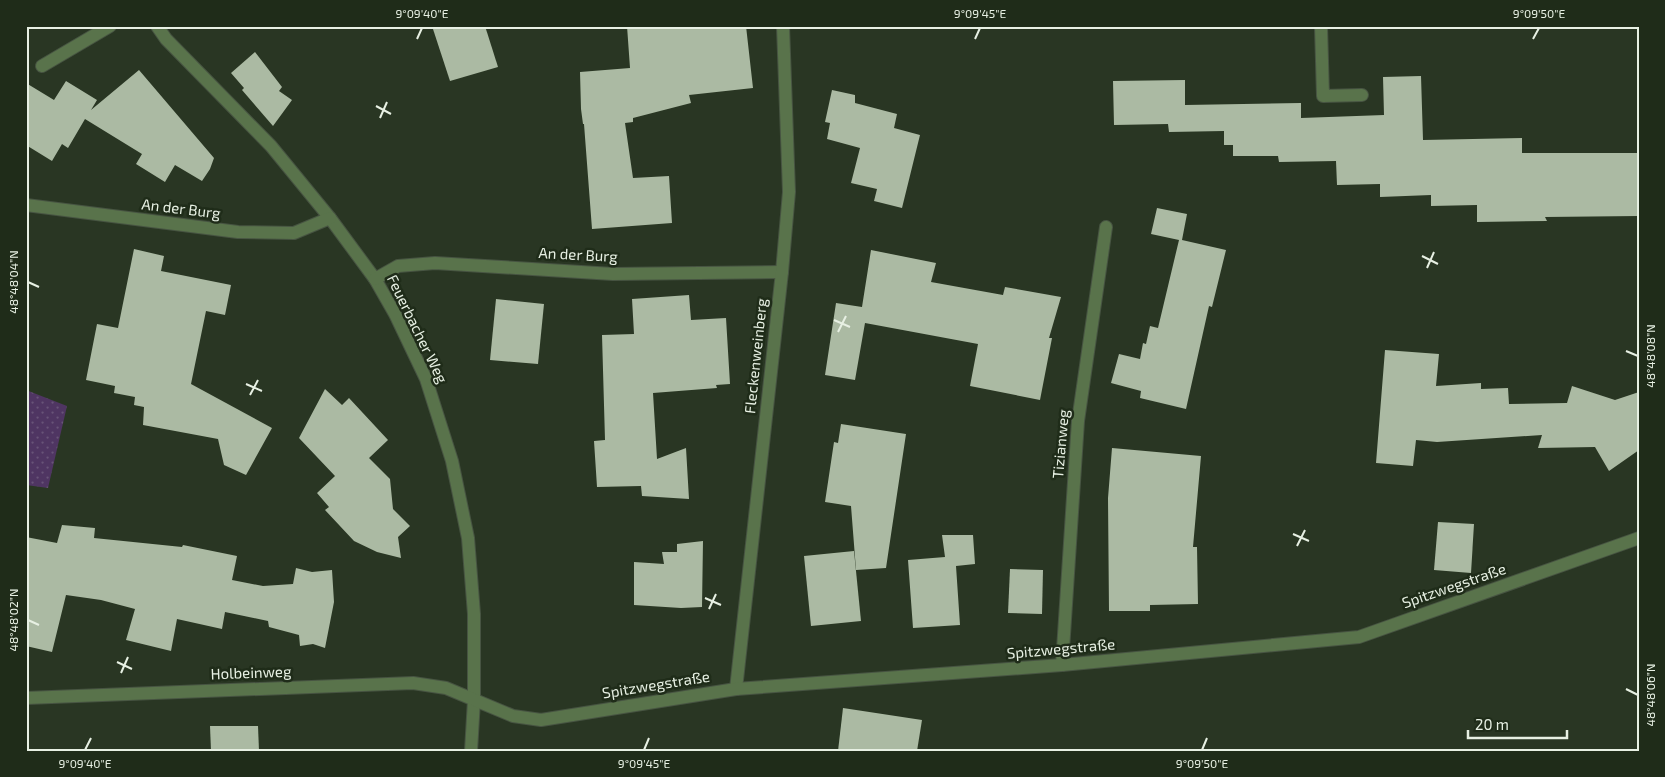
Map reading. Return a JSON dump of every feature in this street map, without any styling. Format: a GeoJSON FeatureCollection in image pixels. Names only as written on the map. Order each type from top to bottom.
{"type":"FeatureCollection","features":[{"type":"Feature","properties":{"kind":"street"},"geometry":{"type":"LineString","coordinates":[[42,66],[110,26]]}},
{"type":"Feature","properties":{"kind":"street","name":"Feuerbacher Weg"},"geometry":{"type":"LineString","coordinates":[[157,26],[166,39],[271,146],[330,218],[375,279],[395,314],[426,379],[452,461],[468,538],[474,614],[474,700],[471,751]]}},
{"type":"Feature","properties":{"kind":"street","name":"Fleckenweinberg"},"geometry":{"type":"LineString","coordinates":[[736,689],[782,272],[789,192],[783,26]]}},
{"type":"Feature","properties":{"kind":"street"},"geometry":{"type":"LineString","coordinates":[[1320,26],[1323,96],[1362,95]]}},
{"type":"Feature","properties":{"kind":"street","name":"An der Burg"},"geometry":{"type":"LineString","coordinates":[[26,205],[238,232],[294,233],[330,218]]}},
{"type":"Feature","properties":{"kind":"street","name":"Tizianweg"},"geometry":{"type":"LineString","coordinates":[[1062,665],[1078,420],[1106,227]]}},
{"type":"Feature","properties":{"kind":"street","name":"An der Burg"},"geometry":{"type":"LineString","coordinates":[[375,279],[398,266],[435,263],[613,274],[782,272]]}},
{"type":"Feature","properties":{"kind":"street","name":"Spitzwegstraße"},"geometry":{"type":"LineString","coordinates":[[474,700],[513,716],[541,720],[736,689],[1062,665],[1359,637],[1639,538]]}},
{"type":"Feature","properties":{"kind":"street","name":"Holbeinweg"},"geometry":{"type":"LineString","coordinates":[[29,695],[413,683],[446,688],[474,700]]}},
{"type":"Feature","properties":{"kind":"shaded area"},"geometry":{"type":"Polygon","coordinates":[[[26,390],[67,406],[48,488],[26,485],[26,390]]]}},
{"type":"Feature","properties":{"kind":"building"},"geometry":{"type":"Polygon","coordinates":[[[432,26],[485,26],[498,67],[450,81],[432,26]]]}},
{"type":"Feature","properties":{"kind":"building"},"geometry":{"type":"Polygon","coordinates":[[[627,26],[746,26],[753,88],[689,95],[691,103],[633,118],[633,122],[625,123],[633,178],[669,176],[672,223],[592,229],[584,124],[581,109],[580,72],[630,68],[627,26]]]}},
{"type":"Feature","properties":{"kind":"building"},"geometry":{"type":"Polygon","coordinates":[[[255,52],[282,87],[279,91],[292,100],[273,126],[242,90],[244,88],[231,73],[255,52]]]}},
{"type":"Feature","properties":{"kind":"building"},"geometry":{"type":"Polygon","coordinates":[[[139,70],[214,158],[210,169],[202,181],[175,165],[165,182],[136,164],[142,154],[85,119],[68,148],[62,144],[52,161],[26,145],[26,83],[54,100],[66,81],[97,100],[91,110],[139,70]]]}},
{"type":"Feature","properties":{"kind":"building"},"geometry":{"type":"Polygon","coordinates":[[[1421,76],[1423,140],[1522,138],[1522,153],[1639,153],[1639,216],[1545,217],[1547,221],[1477,222],[1477,205],[1431,206],[1431,195],[1380,197],[1380,184],[1337,185],[1336,161],[1279,162],[1278,156],[1233,156],[1233,145],[1224,145],[1224,131],[1169,132],[1168,124],[1114,125],[1113,81],[1185,80],[1185,105],[1301,103],[1301,118],[1384,115],[1383,77],[1421,76]]]}},
{"type":"Feature","properties":{"kind":"building"},"geometry":{"type":"Polygon","coordinates":[[[832,90],[855,95],[855,103],[897,114],[894,128],[920,135],[902,208],[874,201],[877,189],[851,183],[860,148],[827,139],[830,123],[825,122],[832,90]]]}},
{"type":"Feature","properties":{"kind":"building"},"geometry":{"type":"Polygon","coordinates":[[[1157,208],[1187,214],[1182,240],[1226,250],[1212,307],[1209,306],[1186,409],[1140,398],[1141,391],[1111,383],[1119,354],[1140,359],[1143,343],[1146,344],[1150,326],[1158,328],[1179,240],[1151,234],[1157,208]]]}},
{"type":"Feature","properties":{"kind":"building"},"geometry":{"type":"Polygon","coordinates":[[[134,249],[164,256],[161,271],[231,285],[225,315],[206,311],[191,384],[272,428],[246,475],[224,465],[218,439],[143,425],[144,407],[134,405],[135,397],[114,393],[115,386],[86,380],[97,324],[118,328],[134,249]]]}},
{"type":"Feature","properties":{"kind":"building"},"geometry":{"type":"Polygon","coordinates":[[[871,250],[936,263],[931,282],[1003,295],[1005,287],[1061,297],[1049,338],[1052,338],[1040,400],[970,386],[978,344],[865,323],[855,380],[825,375],[836,303],[862,307],[871,250]]]}},
{"type":"Feature","properties":{"kind":"building"},"geometry":{"type":"Polygon","coordinates":[[[689,295],[691,320],[726,318],[730,384],[716,385],[717,388],[653,393],[657,459],[686,448],[689,499],[642,496],[641,486],[597,487],[594,441],[605,440],[602,335],[634,334],[632,299],[689,295]]]}},
{"type":"Feature","properties":{"kind":"building"},"geometry":{"type":"Polygon","coordinates":[[[496,299],[544,304],[538,364],[490,360],[496,299]]]}},
{"type":"Feature","properties":{"kind":"building"},"geometry":{"type":"Polygon","coordinates":[[[1385,350],[1439,354],[1436,386],[1481,383],[1481,389],[1508,388],[1509,404],[1567,403],[1572,386],[1615,400],[1639,392],[1639,450],[1609,471],[1595,447],[1538,448],[1542,435],[1437,442],[1416,440],[1413,466],[1376,463],[1385,350]]]}},
{"type":"Feature","properties":{"kind":"building"},"geometry":{"type":"Polygon","coordinates":[[[325,389],[342,405],[349,398],[388,440],[369,458],[390,479],[393,509],[410,526],[398,537],[401,558],[377,552],[354,541],[325,510],[329,507],[317,493],[335,476],[299,438],[325,389]]]}},
{"type":"Feature","properties":{"kind":"building"},"geometry":{"type":"Polygon","coordinates":[[[841,424],[906,434],[886,568],[856,570],[851,506],[825,502],[834,442],[838,443],[841,424]]]}},
{"type":"Feature","properties":{"kind":"building"},"geometry":{"type":"Polygon","coordinates":[[[1112,448],[1201,456],[1193,547],[1197,547],[1198,604],[1150,605],[1150,611],[1109,611],[1108,498],[1112,448]]]}},
{"type":"Feature","properties":{"kind":"building"},"geometry":{"type":"Polygon","coordinates":[[[1438,522],[1474,524],[1471,573],[1434,570],[1438,522]]]}},
{"type":"Feature","properties":{"kind":"building"},"geometry":{"type":"Polygon","coordinates":[[[62,525],[95,528],[94,538],[182,547],[183,545],[237,556],[232,580],[263,586],[293,584],[296,568],[312,572],[332,570],[334,602],[325,648],[313,644],[300,646],[299,635],[269,627],[268,621],[225,612],[222,629],[177,619],[171,651],[126,640],[135,609],[101,600],[66,595],[52,652],[26,646],[26,537],[57,543],[62,525]]]}},
{"type":"Feature","properties":{"kind":"building"},"geometry":{"type":"Polygon","coordinates":[[[942,535],[973,535],[975,564],[956,566],[960,625],[913,628],[908,560],[945,557],[942,535]]]}},
{"type":"Feature","properties":{"kind":"building"},"geometry":{"type":"Polygon","coordinates":[[[703,541],[702,607],[681,608],[634,605],[634,562],[664,564],[662,552],[677,552],[677,544],[703,541]]]}},
{"type":"Feature","properties":{"kind":"building"},"geometry":{"type":"Polygon","coordinates":[[[854,551],[861,621],[811,626],[804,556],[854,551]]]}},
{"type":"Feature","properties":{"kind":"building"},"geometry":{"type":"Polygon","coordinates":[[[1010,569],[1043,570],[1042,614],[1008,613],[1010,569]]]}},
{"type":"Feature","properties":{"kind":"building"},"geometry":{"type":"Polygon","coordinates":[[[843,708],[922,720],[917,751],[838,751],[843,708]]]}},
{"type":"Feature","properties":{"kind":"building"},"geometry":{"type":"Polygon","coordinates":[[[210,726],[258,726],[259,751],[211,751],[210,726]]]}}]}
